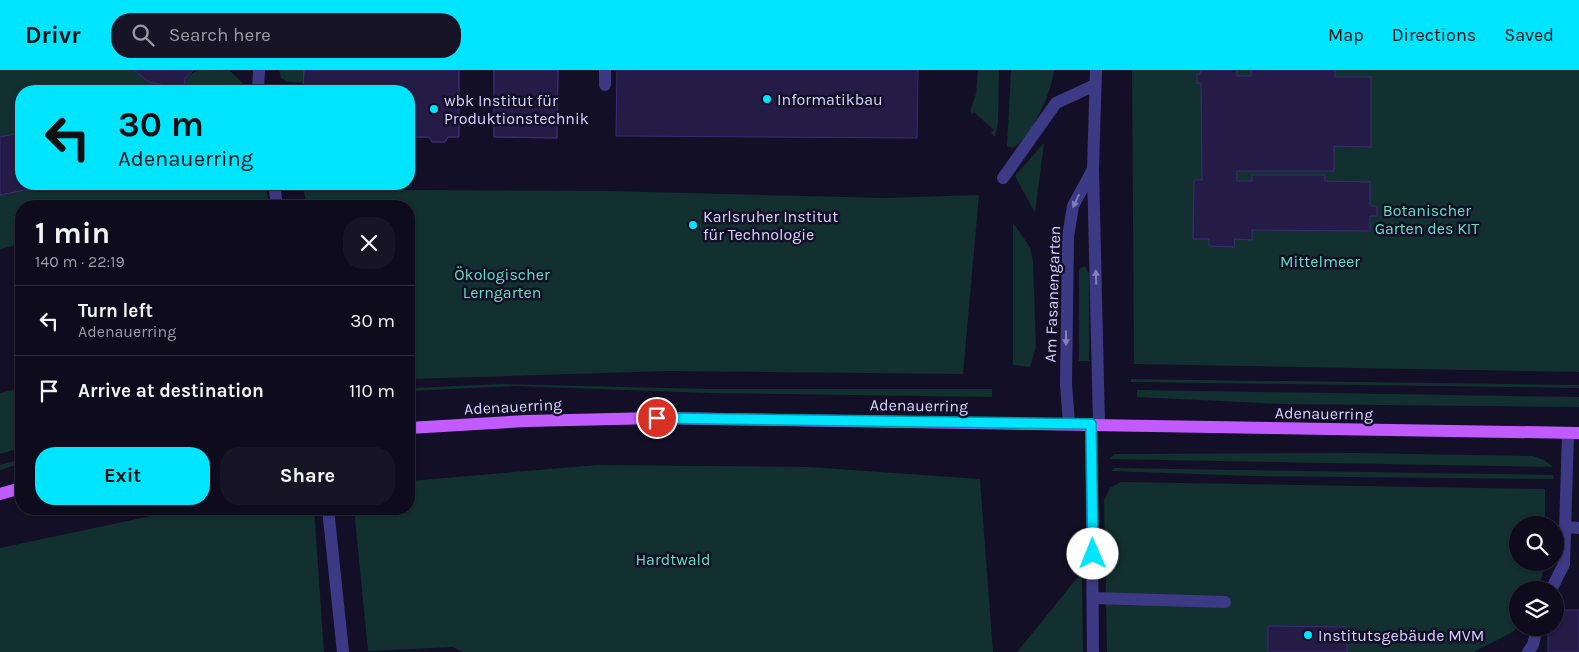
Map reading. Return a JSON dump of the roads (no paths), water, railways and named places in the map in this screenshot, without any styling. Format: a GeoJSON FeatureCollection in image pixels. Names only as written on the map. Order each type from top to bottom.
{"type":"FeatureCollection","features":[{"type":"Feature","properties":{"kind":"main road","name":"Adenauerring"},"geometry":{"type":"LineString","coordinates":[[415,428],[526,421],[657,418],[1574,433]]}},
{"type":"Feature","properties":{"kind":"main road"},"geometry":{"type":"LineString","coordinates":[[0,494],[15,490]]}},
{"type":"Feature","properties":{"kind":"street"},"geometry":{"type":"LineString","coordinates":[[258,85],[259,70]]}},
{"type":"Feature","properties":{"kind":"street"},"geometry":{"type":"LineString","coordinates":[[605,70],[605,85]]}},
{"type":"Feature","properties":{"kind":"street","name":"Am Fasanengarten"},"geometry":{"type":"LineString","coordinates":[[1093,652],[1095,424],[1093,169],[1096,70]]}},
{"type":"Feature","properties":{"kind":"street"},"geometry":{"type":"LineString","coordinates":[[1003,178],[1056,103],[1095,85]]}},
{"type":"Feature","properties":{"kind":"street","name":"Am Fasanengarten"},"geometry":{"type":"LineString","coordinates":[[1069,424],[1066,384],[1068,237],[1073,206],[1093,169]]}},
{"type":"Feature","properties":{"kind":"street"},"geometry":{"type":"LineString","coordinates":[[1556,581],[1564,564],[1565,528],[1574,433]]}},
{"type":"Feature","properties":{"kind":"street"},"geometry":{"type":"LineString","coordinates":[[329,515],[343,652]]}},
{"type":"Feature","properties":{"kind":"street"},"geometry":{"type":"LineString","coordinates":[[1565,528],[1579,528]]}},
{"type":"Feature","properties":{"kind":"street"},"geometry":{"type":"LineString","coordinates":[[1093,598],[1225,602]]}},
{"type":"Feature","properties":{"kind":"street"},"geometry":{"type":"LineString","coordinates":[[1528,652],[1535,636]]}},
{"type":"Feature","properties":{"kind":"place","name":"Informatikbau"},"geometry":{"type":"Point","coordinates":[767,99]}},
{"type":"Feature","properties":{"kind":"place","name":"wbk Institut für Produktionstechnik"},"geometry":{"type":"Point","coordinates":[434,109]}},
{"type":"Feature","properties":{"kind":"place","name":"Karlsruher Institut für Technologie"},"geometry":{"type":"Point","coordinates":[693,225]}},
{"type":"Feature","properties":{"kind":"place","name":"Institutsgebäude MVM"},"geometry":{"type":"Point","coordinates":[1308,635]}},
{"type":"Feature","properties":{"kind":"park label","name":"Botanischer Garten des KIT"},"geometry":{"type":"Point","coordinates":[1427,219]}},
{"type":"Feature","properties":{"kind":"park label","name":"Mittelmeer"},"geometry":{"type":"Point","coordinates":[1320,261]}},
{"type":"Feature","properties":{"kind":"park label","name":"Ökologischer Lerngarten"},"geometry":{"type":"Point","coordinates":[502,283]}},
{"type":"Feature","properties":{"kind":"park label","name":"Hardtwald"},"geometry":{"type":"Point","coordinates":[673,559]}}]}
